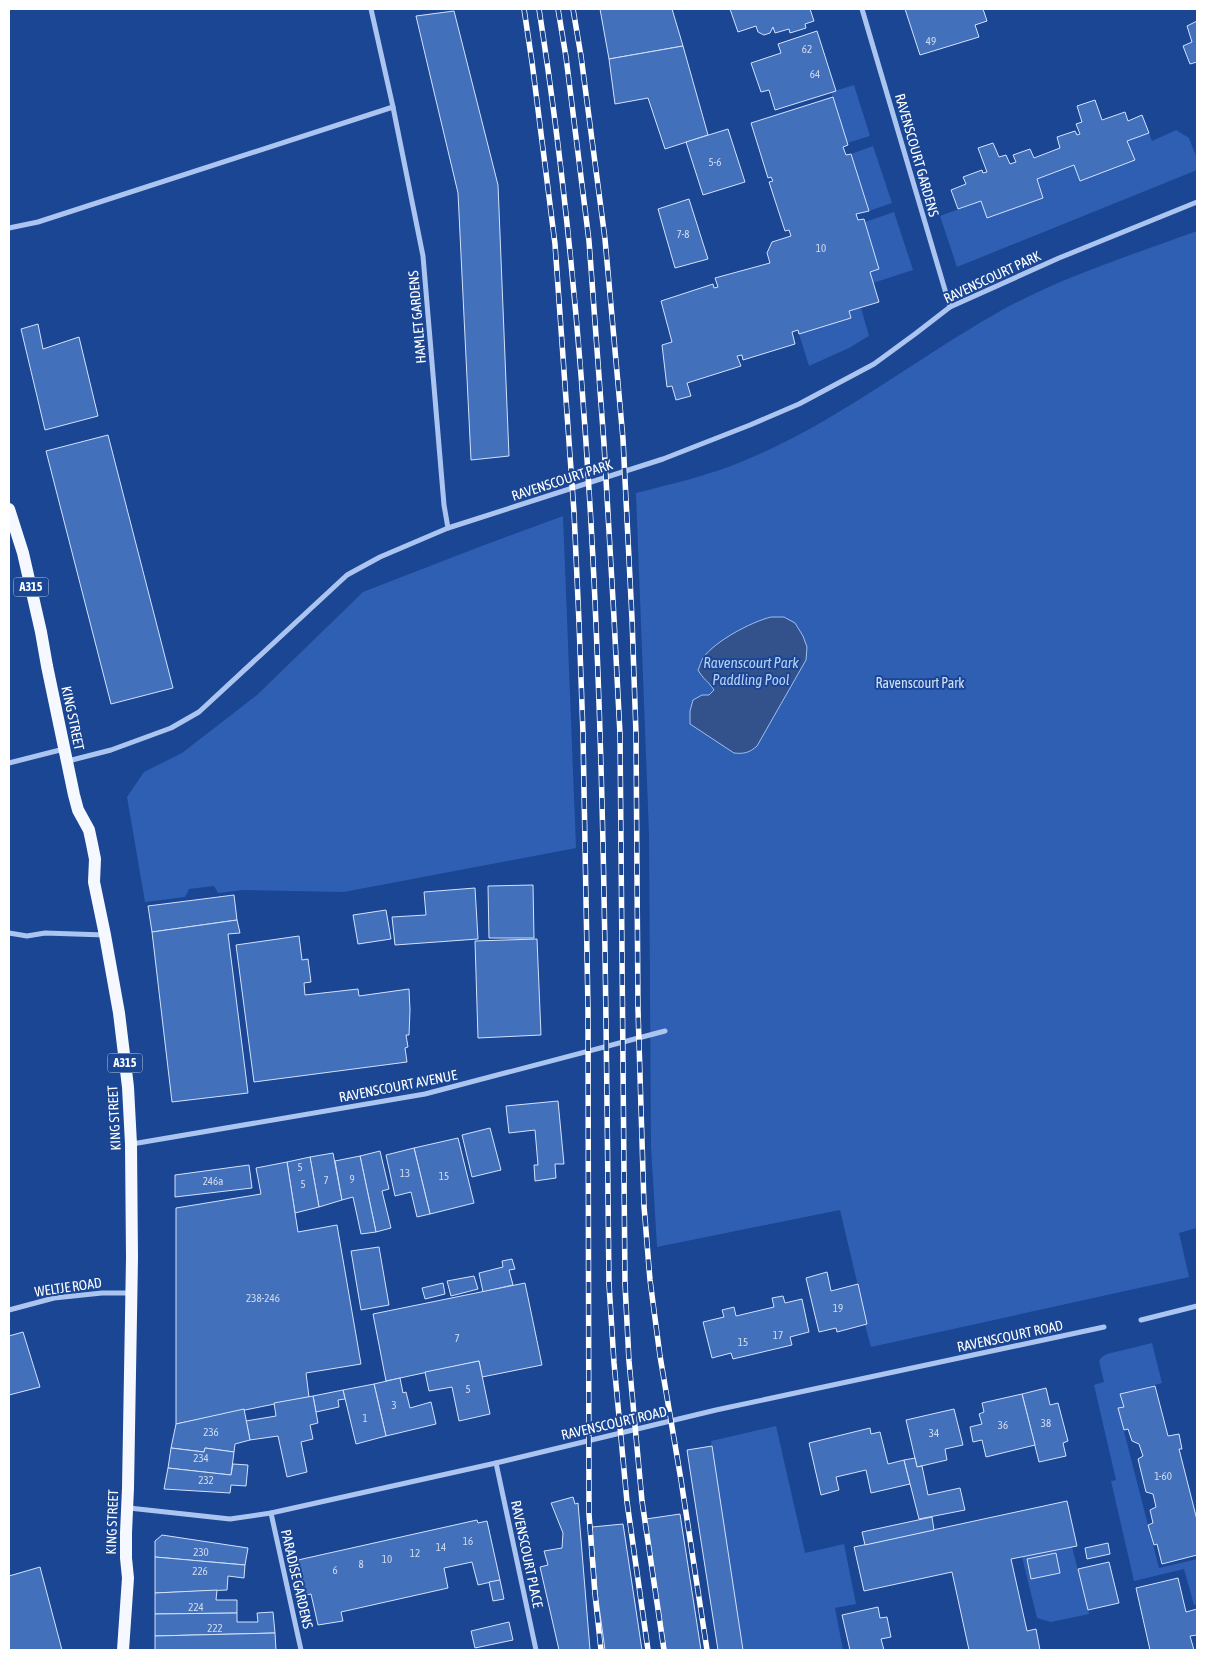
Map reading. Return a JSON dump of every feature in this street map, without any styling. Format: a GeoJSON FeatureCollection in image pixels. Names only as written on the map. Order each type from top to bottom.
{"type":"FeatureCollection","features":[{"type":"Feature","properties":{"kind":"main road","name":"KING STREET"},"geometry":{"type":"LineString","coordinates":[[9,509],[23,553],[78,810],[89,830],[92,844],[95,859],[94,882],[120,1022],[128,1087],[131,1144],[132,1293],[126,1558],[128,1578],[123,1650]]}},
{"type":"Feature","properties":{"kind":"street","name":"HAMLET GARDENS"},"geometry":{"type":"LineString","coordinates":[[371,9],[423,256],[444,505],[448,528]]}},
{"type":"Feature","properties":{"kind":"street","name":"RAVENSCOURT GARDENS"},"geometry":{"type":"LineString","coordinates":[[862,9],[950,307]]}},
{"type":"Feature","properties":{"kind":"street"},"geometry":{"type":"LineString","coordinates":[[9,228],[38,222],[393,107]]}},
{"type":"Feature","properties":{"kind":"street","name":"RAVENSCOURT PARK"},"geometry":{"type":"LineString","coordinates":[[67,762],[111,750],[171,728],[199,712],[347,575],[380,557],[448,528],[663,459],[799,404],[874,364],[950,307],[1059,258],[1197,202]]}},
{"type":"Feature","properties":{"kind":"street"},"geometry":{"type":"LineString","coordinates":[[9,762],[64,748]]}},
{"type":"Feature","properties":{"kind":"street"},"geometry":{"type":"LineString","coordinates":[[9,933],[27,936],[45,933],[105,935]]}},
{"type":"Feature","properties":{"kind":"street","name":"RAVENSCOURT AVENUE"},"geometry":{"type":"LineString","coordinates":[[131,1144],[436,1092],[665,1031]]}},
{"type":"Feature","properties":{"kind":"street","name":"WELTJE ROAD"},"geometry":{"type":"LineString","coordinates":[[9,1310],[54,1298],[102,1293],[132,1293]]}},
{"type":"Feature","properties":{"kind":"street"},"geometry":{"type":"LineString","coordinates":[[1141,1320],[1197,1306]]}},
{"type":"Feature","properties":{"kind":"street","name":"RAVENSCOURT ROAD"},"geometry":{"type":"LineString","coordinates":[[127,1508],[230,1519],[270,1513],[496,1463],[725,1408],[1104,1328]]}},
{"type":"Feature","properties":{"kind":"street","name":"RAVENSCOURT PLACE"},"geometry":{"type":"LineString","coordinates":[[496,1463],[536,1650]]}},
{"type":"Feature","properties":{"kind":"street","name":"PARADISE GARDENS"},"geometry":{"type":"LineString","coordinates":[[270,1513],[301,1650]]}},
{"type":"Feature","properties":{"kind":"green space"},"geometry":{"type":"Polygon","coordinates":[[[854,85],[870,136],[847,143],[831,92],[854,85]]]}},
{"type":"Feature","properties":{"kind":"green space"},"geometry":{"type":"Polygon","coordinates":[[[1176,130],[1189,138],[1197,159],[1197,170],[957,267],[940,216],[981,201],[988,218],[1043,198],[1037,179],[1074,165],[1134,160],[1127,141],[1149,133],[1152,141],[1176,130]]]}},
{"type":"Feature","properties":{"kind":"green space"},"geometry":{"type":"Polygon","coordinates":[[[873,146],[892,203],[869,211],[851,154],[873,146]]]}},
{"type":"Feature","properties":{"kind":"green space"},"geometry":{"type":"Polygon","coordinates":[[[894,212],[913,270],[873,283],[870,272],[879,268],[865,222],[894,212]]]}},
{"type":"Feature","properties":{"kind":"green space","name":"Ravenscourt Park"},"geometry":{"type":"Polygon","coordinates":[[[1197,231],[1197,1228],[1179,1233],[1189,1277],[871,1347],[840,1210],[657,1247],[651,1147],[649,834],[636,493],[715,471],[774,447],[839,412],[964,333],[1019,301],[1094,268],[1197,231]]]}},
{"type":"Feature","properties":{"kind":"green space"},"geometry":{"type":"Polygon","coordinates":[[[861,308],[869,336],[849,348],[809,366],[799,334],[851,318],[849,311],[861,308]]]}},
{"type":"Feature","properties":{"kind":"green space"},"geometry":{"type":"Polygon","coordinates":[[[563,516],[576,848],[344,892],[244,890],[218,893],[214,886],[189,889],[185,897],[145,902],[127,797],[144,772],[182,753],[257,695],[363,592],[563,516]]]}},
{"type":"Feature","properties":{"kind":"green space"},"geometry":{"type":"Polygon","coordinates":[[[1152,1343],[1162,1383],[1121,1394],[1124,1407],[1118,1408],[1159,1568],[1197,1559],[1197,1604],[1194,1605],[1184,1569],[1134,1581],[1111,1481],[1116,1480],[1094,1385],[1104,1382],[1099,1361],[1102,1357],[1107,1354],[1152,1343]]]}},
{"type":"Feature","properties":{"kind":"green space"},"geometry":{"type":"Polygon","coordinates":[[[776,1426],[805,1553],[844,1544],[856,1604],[835,1608],[843,1650],[743,1650],[711,1441],[776,1426]]]}},
{"type":"Feature","properties":{"kind":"green space"},"geometry":{"type":"Polygon","coordinates":[[[1072,1547],[1089,1614],[1051,1622],[1037,1618],[1022,1557],[1072,1547]]]}},
{"type":"Feature","properties":{"kind":"water","name":"Ravenscourt Park Paddling Pool"},"geometry":{"type":"Polygon","coordinates":[[[771,617],[784,617],[795,623],[807,647],[806,660],[757,746],[746,752],[734,753],[690,724],[690,711],[693,700],[702,695],[709,695],[714,690],[698,670],[703,658],[716,645],[744,628],[771,617]]]}},
{"type":"Feature","properties":{"kind":"building"},"geometry":{"type":"Polygon","coordinates":[[[600,9],[672,9],[683,46],[609,59],[600,9]]]}},
{"type":"Feature","properties":{"kind":"building"},"geometry":{"type":"Polygon","coordinates":[[[730,9],[810,9],[814,21],[805,24],[806,28],[790,33],[789,29],[775,33],[773,27],[770,33],[764,35],[758,32],[756,26],[738,32],[730,9]]]}},
{"type":"Feature","properties":{"kind":"building"},"geometry":{"type":"Polygon","coordinates":[[[905,9],[983,9],[987,21],[975,25],[979,37],[920,55],[905,9]]]}},
{"type":"Feature","properties":{"kind":"building"},"geometry":{"type":"Polygon","coordinates":[[[454,11],[498,185],[509,456],[471,460],[458,193],[416,16],[454,11]]]}},
{"type":"Feature","properties":{"kind":"building"},"geometry":{"type":"Polygon","coordinates":[[[1197,21],[1197,62],[1190,64],[1183,46],[1192,42],[1187,26],[1197,21]]]}},
{"type":"Feature","properties":{"kind":"building"},"geometry":{"type":"Polygon","coordinates":[[[817,31],[836,91],[775,110],[769,90],[761,92],[751,63],[781,53],[778,44],[817,31]]]}},
{"type":"Feature","properties":{"kind":"building"},"geometry":{"type":"Polygon","coordinates":[[[683,46],[708,135],[665,149],[648,98],[615,104],[609,59],[683,46]]]}},
{"type":"Feature","properties":{"kind":"building"},"geometry":{"type":"Polygon","coordinates":[[[833,97],[848,145],[843,147],[846,155],[851,154],[869,211],[856,214],[858,220],[864,219],[879,269],[870,272],[879,302],[849,311],[851,318],[799,334],[798,330],[792,332],[795,344],[743,360],[742,355],[737,356],[741,366],[687,383],[691,396],[676,400],[672,386],[667,387],[662,345],[672,342],[661,301],[713,284],[714,288],[718,287],[715,278],[770,263],[767,253],[772,242],[791,236],[789,230],[785,231],[769,182],[773,181],[771,177],[768,178],[751,123],[833,97]]]}},
{"type":"Feature","properties":{"kind":"building"},"geometry":{"type":"Polygon","coordinates":[[[1095,100],[1102,120],[1125,112],[1128,121],[1142,115],[1149,133],[1127,141],[1135,160],[1080,181],[1074,165],[1037,179],[1043,198],[987,218],[981,201],[958,209],[951,190],[966,184],[963,177],[982,170],[983,173],[987,172],[978,148],[993,143],[999,157],[1006,155],[1010,164],[1016,162],[1013,155],[1030,149],[1034,158],[1060,148],[1057,137],[1075,131],[1077,135],[1080,134],[1076,124],[1082,122],[1077,106],[1095,100]]]}},
{"type":"Feature","properties":{"kind":"building"},"geometry":{"type":"Polygon","coordinates":[[[728,129],[745,182],[703,195],[686,142],[728,129]]]}},
{"type":"Feature","properties":{"kind":"building"},"geometry":{"type":"Polygon","coordinates":[[[689,199],[708,259],[675,268],[658,209],[689,199]]]}},
{"type":"Feature","properties":{"kind":"building"},"geometry":{"type":"Polygon","coordinates":[[[38,324],[43,349],[79,337],[98,416],[45,430],[21,329],[38,324]]]}},
{"type":"Feature","properties":{"kind":"building"},"geometry":{"type":"Polygon","coordinates":[[[108,435],[173,688],[111,704],[46,451],[108,435]]]}},
{"type":"Feature","properties":{"kind":"building"},"geometry":{"type":"Polygon","coordinates":[[[533,885],[534,938],[489,938],[488,886],[533,885]]]}},
{"type":"Feature","properties":{"kind":"building"},"geometry":{"type":"Polygon","coordinates":[[[475,888],[478,939],[395,945],[392,917],[426,915],[424,892],[475,888]]]}},
{"type":"Feature","properties":{"kind":"building"},"geometry":{"type":"Polygon","coordinates":[[[234,895],[237,920],[152,932],[148,906],[234,895]]]}},
{"type":"Feature","properties":{"kind":"building"},"geometry":{"type":"Polygon","coordinates":[[[386,910],[391,939],[358,944],[353,915],[386,910]]]}},
{"type":"Feature","properties":{"kind":"building"},"geometry":{"type":"Polygon","coordinates":[[[237,920],[240,933],[228,934],[248,1093],[172,1102],[152,932],[237,920]]]}},
{"type":"Feature","properties":{"kind":"building"},"geometry":{"type":"Polygon","coordinates":[[[299,936],[302,960],[308,959],[311,982],[304,983],[305,995],[358,989],[359,996],[409,989],[409,1035],[406,1035],[408,1047],[405,1048],[407,1062],[254,1082],[236,945],[299,936]]]}},
{"type":"Feature","properties":{"kind":"building"},"geometry":{"type":"Polygon","coordinates":[[[537,939],[541,1035],[478,1038],[475,941],[537,939]]]}},
{"type":"Feature","properties":{"kind":"building"},"geometry":{"type":"Polygon","coordinates":[[[558,1101],[564,1164],[555,1164],[556,1178],[535,1181],[534,1165],[538,1165],[535,1130],[509,1133],[506,1106],[558,1101]]]}},
{"type":"Feature","properties":{"kind":"building"},"geometry":{"type":"Polygon","coordinates":[[[490,1128],[501,1170],[472,1177],[462,1135],[490,1128]]]}},
{"type":"Feature","properties":{"kind":"building"},"geometry":{"type":"Polygon","coordinates":[[[458,1138],[474,1203],[430,1214],[414,1148],[458,1138]]]}},
{"type":"Feature","properties":{"kind":"building"},"geometry":{"type":"Polygon","coordinates":[[[414,1148],[430,1214],[417,1217],[411,1192],[395,1196],[386,1155],[414,1148]]]}},
{"type":"Feature","properties":{"kind":"building"},"geometry":{"type":"Polygon","coordinates":[[[380,1151],[389,1189],[382,1191],[391,1228],[376,1232],[360,1156],[380,1151]]]}},
{"type":"Feature","properties":{"kind":"building"},"geometry":{"type":"Polygon","coordinates":[[[333,1153],[342,1200],[319,1207],[310,1157],[333,1153]]]}},
{"type":"Feature","properties":{"kind":"building"},"geometry":{"type":"Polygon","coordinates":[[[360,1156],[376,1232],[361,1234],[353,1197],[342,1200],[335,1161],[360,1156]]]}},
{"type":"Feature","properties":{"kind":"building"},"geometry":{"type":"Polygon","coordinates":[[[310,1157],[319,1207],[295,1213],[287,1162],[310,1157]]]}},
{"type":"Feature","properties":{"kind":"building"},"geometry":{"type":"Polygon","coordinates":[[[287,1162],[298,1232],[337,1225],[361,1364],[306,1373],[309,1397],[176,1424],[176,1208],[261,1194],[256,1168],[287,1162]]]}},
{"type":"Feature","properties":{"kind":"building"},"geometry":{"type":"Polygon","coordinates":[[[249,1165],[252,1188],[175,1197],[175,1175],[249,1165]]]}},
{"type":"Feature","properties":{"kind":"building"},"geometry":{"type":"Polygon","coordinates":[[[379,1247],[389,1305],[361,1310],[351,1251],[379,1247]]]}},
{"type":"Feature","properties":{"kind":"building"},"geometry":{"type":"Polygon","coordinates":[[[512,1259],[515,1269],[509,1270],[513,1285],[483,1292],[479,1273],[503,1267],[502,1261],[512,1259]]]}},
{"type":"Feature","properties":{"kind":"building"},"geometry":{"type":"Polygon","coordinates":[[[827,1272],[831,1291],[858,1284],[867,1324],[837,1332],[836,1328],[819,1332],[806,1278],[827,1272]]]}},
{"type":"Feature","properties":{"kind":"building"},"geometry":{"type":"Polygon","coordinates":[[[474,1276],[478,1289],[451,1296],[447,1281],[474,1276]]]}},
{"type":"Feature","properties":{"kind":"building"},"geometry":{"type":"Polygon","coordinates":[[[443,1283],[445,1294],[425,1299],[422,1288],[443,1283]]]}},
{"type":"Feature","properties":{"kind":"building"},"geometry":{"type":"Polygon","coordinates":[[[525,1283],[542,1365],[482,1377],[479,1361],[386,1381],[373,1314],[525,1283]]]}},
{"type":"Feature","properties":{"kind":"building"},"geometry":{"type":"Polygon","coordinates":[[[783,1296],[785,1303],[802,1299],[809,1332],[790,1337],[792,1345],[733,1359],[731,1353],[712,1358],[703,1322],[724,1317],[722,1310],[734,1307],[736,1316],[774,1307],[772,1298],[783,1296]]]}},
{"type":"Feature","properties":{"kind":"building"},"geometry":{"type":"Polygon","coordinates":[[[23,1332],[40,1387],[9,1395],[9,1336],[23,1332]]]}},
{"type":"Feature","properties":{"kind":"building"},"geometry":{"type":"Polygon","coordinates":[[[479,1361],[490,1414],[459,1421],[452,1387],[429,1391],[425,1372],[479,1361]]]}},
{"type":"Feature","properties":{"kind":"building"},"geometry":{"type":"Polygon","coordinates":[[[400,1378],[403,1393],[406,1392],[410,1408],[431,1402],[436,1424],[386,1436],[374,1384],[400,1378]]]}},
{"type":"Feature","properties":{"kind":"building"},"geometry":{"type":"Polygon","coordinates":[[[374,1384],[386,1436],[356,1444],[343,1390],[374,1384]]]}},
{"type":"Feature","properties":{"kind":"building"},"geometry":{"type":"Polygon","coordinates":[[[1155,1386],[1168,1436],[1179,1434],[1182,1449],[1179,1449],[1197,1520],[1197,1555],[1162,1564],[1157,1544],[1154,1545],[1148,1525],[1153,1523],[1150,1510],[1156,1507],[1153,1494],[1146,1492],[1138,1459],[1143,1456],[1139,1444],[1132,1441],[1128,1429],[1124,1430],[1118,1408],[1124,1407],[1120,1394],[1155,1386]]]}},
{"type":"Feature","properties":{"kind":"building"},"geometry":{"type":"Polygon","coordinates":[[[1046,1388],[1050,1405],[1058,1403],[1068,1441],[1063,1443],[1066,1456],[1039,1462],[1022,1394],[1046,1388]]]}},
{"type":"Feature","properties":{"kind":"building"},"geometry":{"type":"Polygon","coordinates":[[[343,1390],[345,1399],[338,1400],[339,1407],[316,1412],[313,1396],[343,1390]]]}},
{"type":"Feature","properties":{"kind":"building"},"geometry":{"type":"Polygon","coordinates":[[[1022,1394],[1035,1445],[986,1457],[982,1440],[973,1442],[970,1427],[982,1424],[979,1414],[984,1412],[982,1403],[1022,1394]]]}},
{"type":"Feature","properties":{"kind":"building"},"geometry":{"type":"Polygon","coordinates":[[[313,1396],[318,1423],[310,1425],[313,1439],[301,1442],[307,1472],[287,1477],[278,1436],[250,1440],[246,1421],[276,1416],[274,1403],[313,1396]]]}},
{"type":"Feature","properties":{"kind":"building"},"geometry":{"type":"Polygon","coordinates":[[[244,1409],[250,1440],[235,1444],[234,1452],[205,1448],[204,1452],[171,1448],[176,1424],[244,1409]]]}},
{"type":"Feature","properties":{"kind":"building"},"geometry":{"type":"Polygon","coordinates":[[[954,1409],[963,1445],[945,1449],[947,1460],[917,1467],[906,1420],[954,1409]]]}},
{"type":"Feature","properties":{"kind":"building"},"geometry":{"type":"Polygon","coordinates":[[[870,1428],[871,1434],[880,1432],[888,1464],[904,1460],[910,1484],[871,1493],[866,1470],[836,1477],[839,1490],[821,1495],[809,1443],[870,1428]]]}},
{"type":"Feature","properties":{"kind":"building"},"geometry":{"type":"Polygon","coordinates":[[[712,1446],[743,1650],[718,1650],[692,1483],[687,1450],[712,1446]]]}},
{"type":"Feature","properties":{"kind":"building"},"geometry":{"type":"Polygon","coordinates":[[[171,1448],[204,1452],[205,1448],[234,1452],[231,1475],[168,1468],[171,1448]]]}},
{"type":"Feature","properties":{"kind":"building"},"geometry":{"type":"Polygon","coordinates":[[[915,1458],[917,1467],[922,1466],[928,1495],[960,1488],[965,1510],[919,1519],[904,1460],[915,1458]]]}},
{"type":"Feature","properties":{"kind":"building"},"geometry":{"type":"Polygon","coordinates":[[[233,1464],[248,1465],[246,1486],[231,1485],[230,1493],[164,1489],[168,1468],[231,1475],[233,1464]]]}},
{"type":"Feature","properties":{"kind":"building"},"geometry":{"type":"Polygon","coordinates":[[[573,1497],[575,1504],[578,1503],[590,1650],[559,1650],[540,1567],[548,1565],[544,1551],[562,1548],[563,1533],[551,1503],[573,1497]]]}},
{"type":"Feature","properties":{"kind":"building"},"geometry":{"type":"Polygon","coordinates":[[[1067,1501],[1077,1546],[1011,1559],[1027,1631],[1036,1629],[1040,1650],[969,1650],[952,1572],[864,1591],[854,1547],[1067,1501]]]}},
{"type":"Feature","properties":{"kind":"building"},"geometry":{"type":"Polygon","coordinates":[[[680,1514],[701,1650],[666,1650],[646,1519],[680,1514]]]}},
{"type":"Feature","properties":{"kind":"building"},"geometry":{"type":"Polygon","coordinates":[[[932,1517],[934,1530],[865,1545],[862,1532],[932,1517]]]}},
{"type":"Feature","properties":{"kind":"building"},"geometry":{"type":"Polygon","coordinates":[[[477,1520],[478,1523],[487,1521],[500,1580],[478,1585],[472,1562],[444,1568],[448,1588],[341,1612],[343,1621],[318,1625],[311,1594],[297,1597],[289,1562],[477,1520]]]}},
{"type":"Feature","properties":{"kind":"building"},"geometry":{"type":"Polygon","coordinates":[[[623,1524],[642,1650],[605,1650],[597,1592],[592,1527],[623,1524]]]}},
{"type":"Feature","properties":{"kind":"building"},"geometry":{"type":"Polygon","coordinates":[[[162,1535],[248,1548],[245,1565],[155,1557],[155,1541],[162,1535]]]}},
{"type":"Feature","properties":{"kind":"building"},"geometry":{"type":"Polygon","coordinates":[[[1108,1543],[1110,1554],[1087,1559],[1085,1548],[1108,1543]]]}},
{"type":"Feature","properties":{"kind":"building"},"geometry":{"type":"Polygon","coordinates":[[[1056,1553],[1060,1573],[1031,1579],[1027,1559],[1056,1553]]]}},
{"type":"Feature","properties":{"kind":"building"},"geometry":{"type":"Polygon","coordinates":[[[155,1557],[245,1565],[244,1578],[228,1576],[227,1590],[155,1593],[155,1557]]]}},
{"type":"Feature","properties":{"kind":"building"},"geometry":{"type":"Polygon","coordinates":[[[1109,1562],[1119,1603],[1088,1610],[1078,1569],[1109,1562]]]}},
{"type":"Feature","properties":{"kind":"building"},"geometry":{"type":"Polygon","coordinates":[[[40,1567],[62,1650],[9,1650],[9,1576],[40,1567]]]}},
{"type":"Feature","properties":{"kind":"building"},"geometry":{"type":"Polygon","coordinates":[[[1178,1578],[1186,1612],[1197,1609],[1197,1635],[1190,1636],[1194,1650],[1150,1650],[1136,1588],[1178,1578]]]}},
{"type":"Feature","properties":{"kind":"building"},"geometry":{"type":"Polygon","coordinates":[[[500,1580],[504,1599],[493,1601],[489,1582],[500,1580]]]}},
{"type":"Feature","properties":{"kind":"building"},"geometry":{"type":"Polygon","coordinates":[[[217,1590],[216,1600],[237,1600],[237,1613],[155,1614],[155,1593],[217,1590]]]}},
{"type":"Feature","properties":{"kind":"building"},"geometry":{"type":"Polygon","coordinates":[[[878,1607],[880,1618],[887,1617],[891,1637],[881,1639],[884,1650],[850,1650],[842,1615],[878,1607]]]}},
{"type":"Feature","properties":{"kind":"building"},"geometry":{"type":"Polygon","coordinates":[[[273,1612],[275,1633],[155,1636],[155,1614],[237,1613],[237,1622],[258,1622],[257,1613],[273,1612]]]}},
{"type":"Feature","properties":{"kind":"building"},"geometry":{"type":"Polygon","coordinates":[[[509,1622],[513,1640],[475,1648],[471,1631],[509,1622]]]}},
{"type":"Feature","properties":{"kind":"building"},"geometry":{"type":"Polygon","coordinates":[[[275,1633],[276,1650],[155,1650],[155,1636],[275,1633]]]}},
{"type":"Feature","properties":{"kind":"railway"},"geometry":{"type":"LineString","coordinates":[[524,9],[555,244],[574,512],[583,734],[588,1009],[589,1514],[601,1650]]}},
{"type":"Feature","properties":{"kind":"railway"},"geometry":{"type":"LineString","coordinates":[[539,9],[561,167],[577,326],[589,485],[602,805],[609,1284],[614,1363],[627,1502],[648,1650]]}},
{"type":"Feature","properties":{"kind":"railway"},"geometry":{"type":"LineString","coordinates":[[558,9],[566,57],[589,241],[604,444],[620,734],[625,1284],[629,1361],[642,1501],[664,1650]]}},
{"type":"Feature","properties":{"kind":"railway"},"geometry":{"type":"LineString","coordinates":[[573,9],[605,239],[623,439],[636,734],[638,1009],[644,1206],[650,1280],[660,1356],[707,1650]]}}]}
